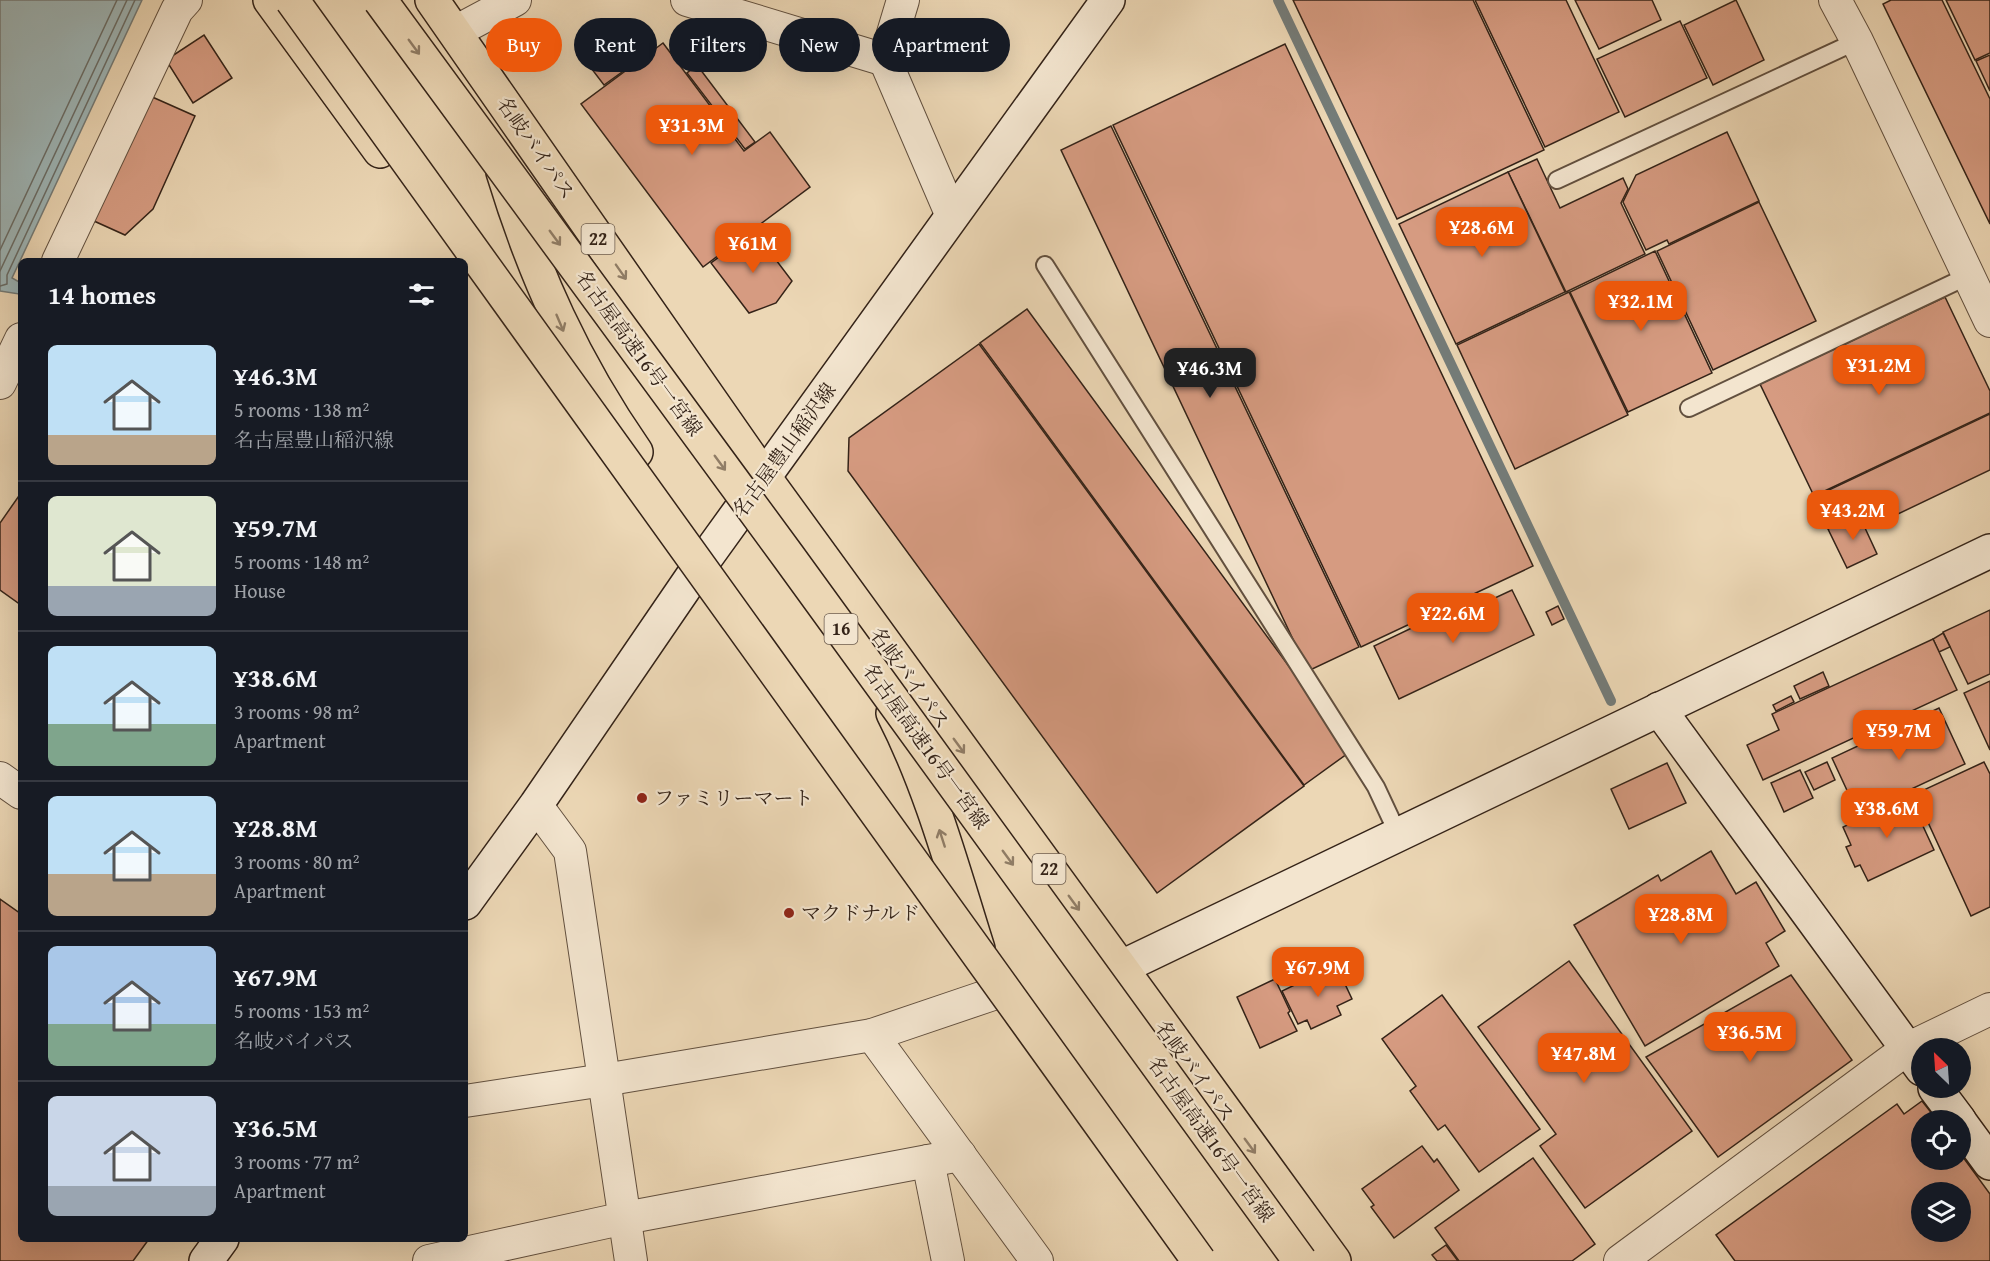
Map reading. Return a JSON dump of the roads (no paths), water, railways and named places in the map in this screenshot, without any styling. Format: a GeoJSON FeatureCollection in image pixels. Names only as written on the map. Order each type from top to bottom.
{"type":"FeatureCollection","features":[{"type":"Feature","properties":{"kind":"highway"},"geometry":{"type":"LineString","coordinates":[[270,0],[459,258]]}},
{"type":"Feature","properties":{"kind":"highway"},"geometry":{"type":"LineString","coordinates":[[292,0],[1199,1261]]}},
{"type":"Feature","properties":{"kind":"highway","name":"名古屋高速16号一宮線"},"geometry":{"type":"LineString","coordinates":[[380,0],[788,556],[1300,1261]]}},
{"type":"Feature","properties":{"kind":"highway","name":"名岐バイパス"},"geometry":{"type":"LineString","coordinates":[[432,0],[764,477],[1334,1261]]}},
{"type":"Feature","properties":{"kind":"highway"},"geometry":{"type":"LineString","coordinates":[[461,41],[534,263],[573,349],[613,419],[674,507],[692,577]]}},
{"type":"Feature","properties":{"kind":"highway"},"geometry":{"type":"LineString","coordinates":[[468,270],[1187,1261]]}},
{"type":"Feature","properties":{"kind":"highway"},"geometry":{"type":"LineString","coordinates":[[764,477],[788,528],[847,621],[906,737],[935,817],[993,994]]}},
{"type":"Feature","properties":{"kind":"street"},"geometry":{"type":"LineString","coordinates":[[59,258],[177,10],[186,0]]}},
{"type":"Feature","properties":{"kind":"street"},"geometry":{"type":"LineString","coordinates":[[461,41],[514,0]]}},
{"type":"Feature","properties":{"kind":"street"},"geometry":{"type":"LineString","coordinates":[[687,0],[872,56]]}},
{"type":"Feature","properties":{"kind":"street"},"geometry":{"type":"LineString","coordinates":[[898,18],[903,0]]}},
{"type":"Feature","properties":{"kind":"street","name":"名古屋豊山稲沢線"},"geometry":{"type":"LineString","coordinates":[[468,899],[536,805],[692,577],[1108,0]]}},
{"type":"Feature","properties":{"kind":"street"},"geometry":{"type":"LineString","coordinates":[[1835,0],[1857,41],[1990,321]]}},
{"type":"Feature","properties":{"kind":"street"},"geometry":{"type":"LineString","coordinates":[[890,72],[952,216]]}},
{"type":"Feature","properties":{"kind":"street"},"geometry":{"type":"LineString","coordinates":[[0,383],[18,345]]}},
{"type":"Feature","properties":{"kind":"street"},"geometry":{"type":"LineString","coordinates":[[1120,968],[1990,551]]}},
{"type":"Feature","properties":{"kind":"street"},"geometry":{"type":"LineString","coordinates":[[1659,709],[1911,1055]]}},
{"type":"Feature","properties":{"kind":"street"},"geometry":{"type":"LineString","coordinates":[[0,778],[18,791]]}},
{"type":"Feature","properties":{"kind":"street"},"geometry":{"type":"LineString","coordinates":[[536,805],[570,851],[631,1261]]}},
{"type":"Feature","properties":{"kind":"street"},"geometry":{"type":"LineString","coordinates":[[468,1101],[872,1035],[993,994]]}},
{"type":"Feature","properties":{"kind":"street"},"geometry":{"type":"LineString","coordinates":[[1946,1038],[1990,1009]]}},
{"type":"Feature","properties":{"kind":"street"},"geometry":{"type":"LineString","coordinates":[[872,1035],[1038,1261]]}},
{"type":"Feature","properties":{"kind":"street"},"geometry":{"type":"LineString","coordinates":[[1620,1261],[1911,1061]]}},
{"type":"Feature","properties":{"kind":"street"},"geometry":{"type":"LineString","coordinates":[[1943,1098],[1952,1110]]}},
{"type":"Feature","properties":{"kind":"street"},"geometry":{"type":"LineString","coordinates":[[1971,1136],[1990,1163]]}},
{"type":"Feature","properties":{"kind":"street"},"geometry":{"type":"LineString","coordinates":[[429,1261],[625,1218],[960,1155]]}},
{"type":"Feature","properties":{"kind":"street"},"geometry":{"type":"LineString","coordinates":[[928,1161],[948,1261]]}},
{"type":"Feature","properties":{"kind":"street"},"geometry":{"type":"LineString","coordinates":[[206,1261],[220,1242]]}},
{"type":"Feature","properties":{"kind":"lane"},"geometry":{"type":"LineString","coordinates":[[1557,180],[1857,41]]}},
{"type":"Feature","properties":{"kind":"lane"},"geometry":{"type":"LineString","coordinates":[[1045,265],[1376,787],[1398,834]]}},
{"type":"Feature","properties":{"kind":"lane"},"geometry":{"type":"LineString","coordinates":[[1689,408],[1968,276]]}},
{"type":"Feature","properties":{"kind":"water"},"geometry":{"type":"Polygon","coordinates":[[[0,0],[142,0],[21,258],[18,258],[18,265],[12,278],[18,281],[18,294],[0,291],[0,0]]]}},
{"type":"Feature","properties":{"kind":"waterway"},"geometry":{"type":"LineString","coordinates":[[1278,0],[1611,701]]}},
{"type":"Feature","properties":{"kind":"place","name":"ファミリーマート"},"geometry":{"type":"Point","coordinates":[642,798]}},
{"type":"Feature","properties":{"kind":"place","name":"マクドナルド"},"geometry":{"type":"Point","coordinates":[789,913]}}]}
